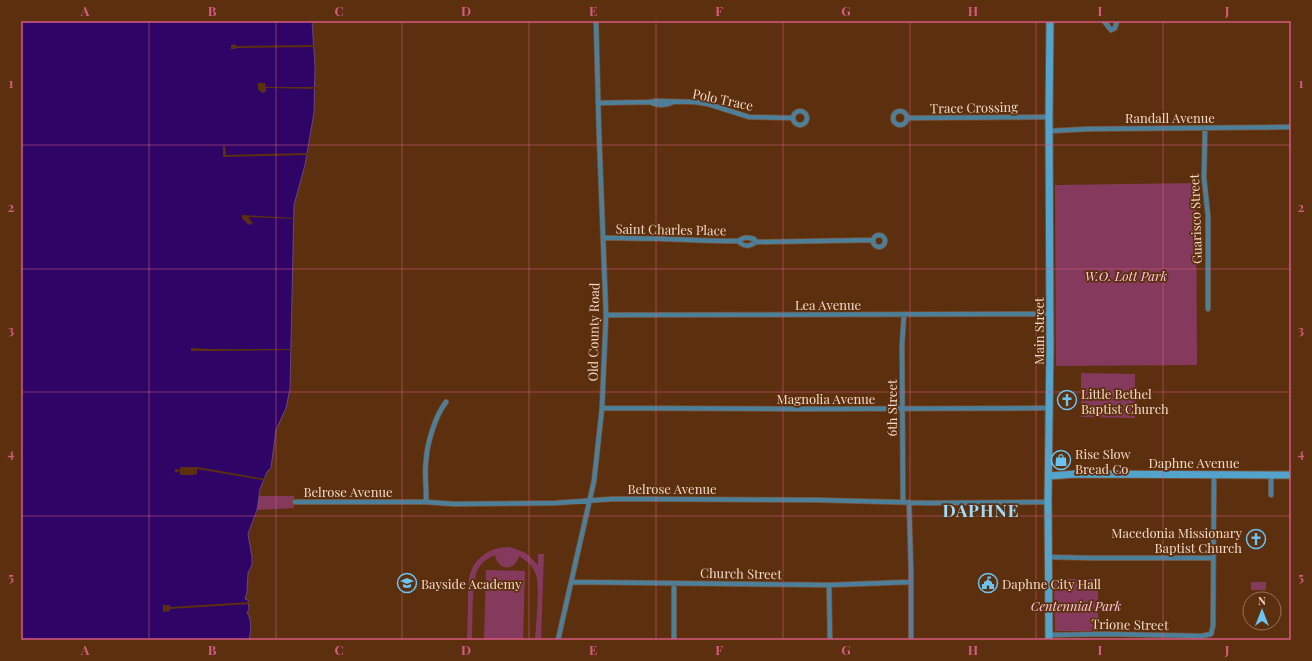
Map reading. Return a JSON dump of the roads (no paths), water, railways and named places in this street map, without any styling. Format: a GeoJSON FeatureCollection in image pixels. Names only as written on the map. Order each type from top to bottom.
{"type":"FeatureCollection","features":[{"type":"Feature","properties":{"kind":"main road","name":"Main Street"},"geometry":{"type":"LineString","coordinates":[[1049,638],[1049,131],[1045,117],[1050,21]]}},
{"type":"Feature","properties":{"kind":"main road","name":"Daphne Avenue"},"geometry":{"type":"LineString","coordinates":[[1049,476],[1076,474],[1291,475]]}},
{"type":"Feature","properties":{"kind":"street","name":"Old County Road"},"geometry":{"type":"LineString","coordinates":[[558,640],[590,502],[597,461],[602,408],[606,315],[596,21]]}},
{"type":"Feature","properties":{"kind":"street"},"geometry":{"type":"LineString","coordinates":[[1104,21],[1111,30],[1115,28],[1117,21]]}},
{"type":"Feature","properties":{"kind":"street","name":"Polo Trace"},"geometry":{"type":"LineString","coordinates":[[598,103],[656,101],[694,102],[708,104],[749,118],[793,118]]}},
{"type":"Feature","properties":{"kind":"street","name":"Trace Crossing"},"geometry":{"type":"LineString","coordinates":[[907,118],[1045,117]]}},
{"type":"Feature","properties":{"kind":"street","name":"Randall Avenue"},"geometry":{"type":"LineString","coordinates":[[1049,131],[1088,129],[1291,127]]}},
{"type":"Feature","properties":{"kind":"street","name":"Guarisco Street"},"geometry":{"type":"LineString","coordinates":[[1205,128],[1204,178],[1208,216],[1208,309]]}},
{"type":"Feature","properties":{"kind":"street","name":"Saint Charles Place"},"geometry":{"type":"LineString","coordinates":[[604,238],[738,241],[748,237],[754,239],[756,242]]}},
{"type":"Feature","properties":{"kind":"street","name":"Saint Charles Place"},"geometry":{"type":"LineString","coordinates":[[738,241],[747,246],[756,242],[873,240]]}},
{"type":"Feature","properties":{"kind":"street","name":"Lea Avenue"},"geometry":{"type":"LineString","coordinates":[[606,315],[1050,313]]}},
{"type":"Feature","properties":{"kind":"street","name":"6th Street"},"geometry":{"type":"LineString","coordinates":[[903,502],[902,345],[904,314]]}},
{"type":"Feature","properties":{"kind":"street"},"geometry":{"type":"LineString","coordinates":[[426,502],[427,453],[436,418],[446,402]]}},
{"type":"Feature","properties":{"kind":"street","name":"Magnolia Avenue"},"geometry":{"type":"LineString","coordinates":[[602,408],[1050,408]]}},
{"type":"Feature","properties":{"kind":"street"},"geometry":{"type":"LineString","coordinates":[[1048,557],[1213,558],[1214,475]]}},
{"type":"Feature","properties":{"kind":"street"},"geometry":{"type":"LineString","coordinates":[[1271,475],[1271,495]]}},
{"type":"Feature","properties":{"kind":"street","name":"Belrose Avenue"},"geometry":{"type":"LineString","coordinates":[[295,502],[426,502],[454,504],[590,502],[612,499],[1048,502]]}},
{"type":"Feature","properties":{"kind":"street"},"geometry":{"type":"LineString","coordinates":[[909,502],[912,570],[911,640]]}},
{"type":"Feature","properties":{"kind":"street","name":"Trione Street"},"geometry":{"type":"LineString","coordinates":[[1049,638],[1113,634],[1202,636],[1211,634],[1213,626],[1213,558]]}},
{"type":"Feature","properties":{"kind":"street","name":"Church Street"},"geometry":{"type":"LineString","coordinates":[[572,582],[830,585],[911,582]]}},
{"type":"Feature","properties":{"kind":"street"},"geometry":{"type":"LineString","coordinates":[[674,583],[674,640]]}},
{"type":"Feature","properties":{"kind":"street"},"geometry":{"type":"LineString","coordinates":[[830,585],[830,640]]}},
{"type":"Feature","properties":{"kind":"place","name":"Little Bethel Baptist Church"},"geometry":{"type":"Point","coordinates":[1067,400]}},
{"type":"Feature","properties":{"kind":"place","name":"Rise Slow Bread Co"},"geometry":{"type":"Point","coordinates":[1061,460]}},
{"type":"Feature","properties":{"kind":"place","name":"Macedonia Missionary Baptist Church"},"geometry":{"type":"Point","coordinates":[1256,539]}},
{"type":"Feature","properties":{"kind":"place","name":"Bayside Academy"},"geometry":{"type":"Point","coordinates":[407,583]}},
{"type":"Feature","properties":{"kind":"place","name":"Daphne City Hall"},"geometry":{"type":"Point","coordinates":[988,583]}},
{"type":"Feature","properties":{"kind":"district","name":"DAPHNE"},"geometry":{"type":"Point","coordinates":[981,510]}},
{"type":"Feature","properties":{"kind":"park label","name":"W.O. Lott Park"},"geometry":{"type":"Point","coordinates":[1126,275]}},
{"type":"Feature","properties":{"kind":"park label","name":"Centennial Park"},"geometry":{"type":"Point","coordinates":[1076,605]}}]}
